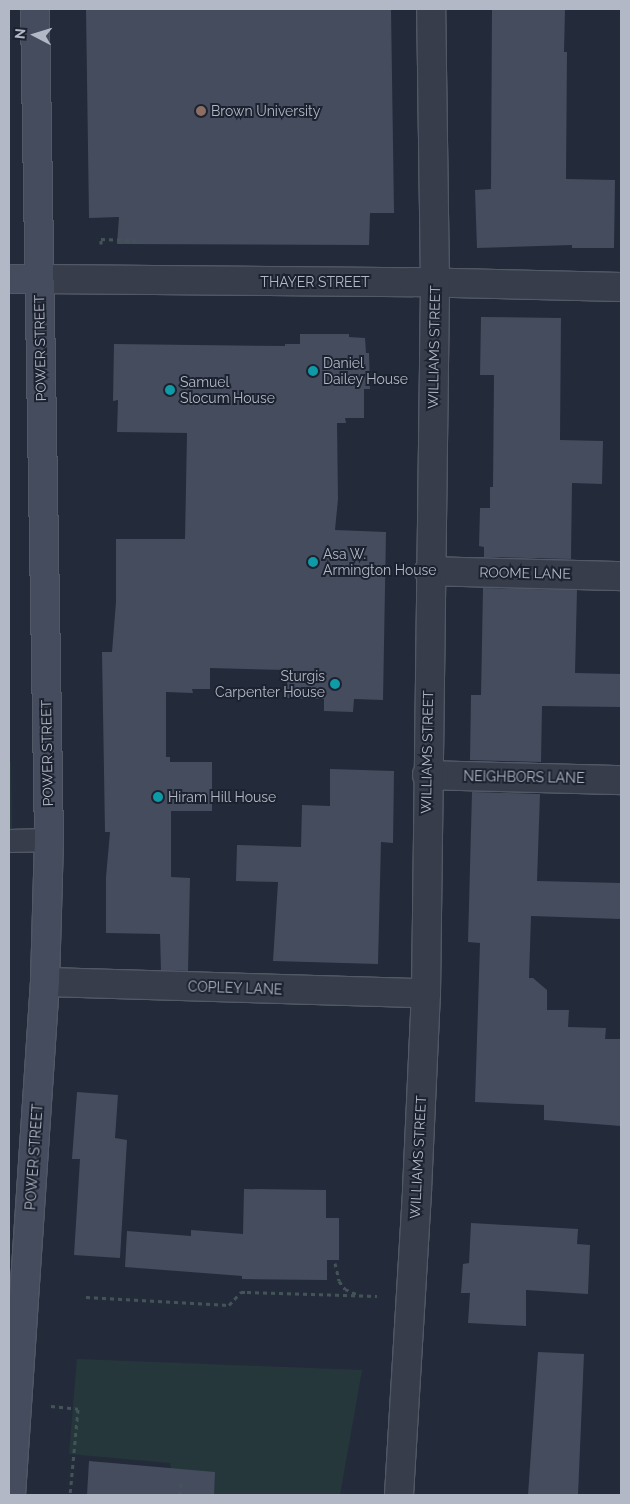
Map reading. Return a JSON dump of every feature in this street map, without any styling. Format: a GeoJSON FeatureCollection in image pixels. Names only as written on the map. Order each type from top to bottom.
{"type":"FeatureCollection","features":[{"type":"Feature","properties":{"kind":"street","name":"POWER STREET"},"geometry":{"type":"LineString","coordinates":[[11,1495],[45,982],[49,840],[35,9]]}},
{"type":"Feature","properties":{"kind":"street","name":"WILLIAMS STREET"},"geometry":{"type":"LineString","coordinates":[[399,1495],[426,993],[427,775],[435,283],[431,9]]}},
{"type":"Feature","properties":{"kind":"street","name":"THAYER STREET"},"geometry":{"type":"LineString","coordinates":[[9,279],[435,283],[621,287]]}},
{"type":"Feature","properties":{"kind":"street","name":"ROOME LANE"},"geometry":{"type":"LineString","coordinates":[[430,571],[621,576]]}},
{"type":"Feature","properties":{"kind":"street","name":"NEIGHBORS LANE"},"geometry":{"type":"LineString","coordinates":[[427,775],[621,780]]}},
{"type":"Feature","properties":{"kind":"street","name":"COPLEY LANE"},"geometry":{"type":"LineString","coordinates":[[45,982],[426,993]]}},
{"type":"Feature","properties":{"kind":"lane"},"geometry":{"type":"LineString","coordinates":[[9,841],[49,840]]}},
{"type":"Feature","properties":{"kind":"path"},"geometry":{"type":"LineString","coordinates":[[117,239],[135,240]]}},
{"type":"Feature","properties":{"kind":"path"},"geometry":{"type":"LineString","coordinates":[[335,1263],[339,1281],[345,1289],[363,1296]]}},
{"type":"Feature","properties":{"kind":"path"},"geometry":{"type":"LineString","coordinates":[[86,1297],[230,1305],[241,1292],[383,1296]]}},
{"type":"Feature","properties":{"kind":"path"},"geometry":{"type":"LineString","coordinates":[[50,1406],[78,1409],[70,1495]]}},
{"type":"Feature","properties":{"kind":"path"},"geometry":{"type":"LineString","coordinates":[[180,1495],[181,1479]]}},
{"type":"Feature","properties":{"kind":"shaded area"},"geometry":{"type":"Polygon","coordinates":[[[9,762],[11,762],[12,834],[9,834],[9,762]]]}},
{"type":"Feature","properties":{"kind":"shaded area"},"geometry":{"type":"Polygon","coordinates":[[[77,1359],[362,1370],[340,1495],[212,1495],[176,1490],[170,1463],[69,1454],[77,1359]]]}},
{"type":"Feature","properties":{"kind":"building","name":"Brown University"},"geometry":{"type":"Polygon","coordinates":[[[86,9],[391,9],[394,213],[370,213],[369,245],[117,244],[119,217],[89,218],[86,9]]]}},
{"type":"Feature","properties":{"kind":"building"},"geometry":{"type":"Polygon","coordinates":[[[492,9],[565,9],[564,52],[567,52],[566,179],[615,180],[614,248],[572,248],[572,245],[477,248],[475,190],[491,189],[492,9]]]}},
{"type":"Feature","properties":{"kind":"building"},"geometry":{"type":"Polygon","coordinates":[[[481,317],[561,318],[560,440],[603,441],[602,484],[572,483],[571,559],[484,557],[484,547],[479,546],[480,508],[490,508],[490,487],[493,487],[494,375],[480,375],[481,317]]]}},
{"type":"Feature","properties":{"kind":"building"},"geometry":{"type":"Polygon","coordinates":[[[300,334],[349,334],[349,337],[365,338],[366,353],[369,353],[370,389],[364,389],[364,418],[345,418],[346,423],[337,423],[338,499],[335,530],[386,532],[383,700],[354,699],[353,712],[324,711],[324,699],[286,698],[288,670],[210,668],[210,689],[192,689],[193,693],[166,692],[166,757],[170,757],[170,762],[212,762],[212,811],[171,811],[171,877],[190,878],[188,971],[161,970],[160,934],[106,933],[106,877],[110,832],[105,832],[102,652],[112,652],[116,602],[116,539],[185,539],[187,433],[117,432],[118,400],[113,401],[114,344],[285,346],[285,344],[300,344],[300,334]]]}},
{"type":"Feature","properties":{"kind":"building"},"geometry":{"type":"Polygon","coordinates":[[[483,588],[577,590],[575,673],[621,674],[621,707],[542,706],[541,762],[470,760],[471,695],[481,695],[483,588]]]}},
{"type":"Feature","properties":{"kind":"building"},"geometry":{"type":"Polygon","coordinates":[[[330,769],[394,771],[393,843],[381,842],[378,964],[273,961],[278,882],[236,881],[237,845],[301,847],[302,805],[330,806],[330,769]]]}},
{"type":"Feature","properties":{"kind":"building"},"geometry":{"type":"Polygon","coordinates":[[[472,792],[540,794],[537,881],[621,883],[621,919],[531,916],[529,978],[533,978],[547,990],[547,1010],[569,1010],[568,1027],[606,1028],[605,1039],[621,1039],[621,1126],[544,1120],[544,1105],[475,1102],[480,943],[468,942],[472,792]]]}},
{"type":"Feature","properties":{"kind":"building"},"geometry":{"type":"Polygon","coordinates":[[[77,1092],[118,1095],[115,1138],[127,1140],[120,1258],[74,1255],[80,1159],[72,1159],[77,1092]]]}},
{"type":"Feature","properties":{"kind":"building"},"geometry":{"type":"Polygon","coordinates":[[[244,1189],[326,1190],[326,1218],[339,1218],[339,1260],[327,1260],[327,1280],[242,1279],[242,1276],[125,1267],[127,1231],[191,1236],[191,1230],[243,1234],[244,1189]]]}},
{"type":"Feature","properties":{"kind":"building"},"geometry":{"type":"Polygon","coordinates":[[[471,1223],[578,1229],[577,1244],[590,1245],[588,1294],[526,1290],[526,1326],[468,1323],[470,1293],[461,1293],[463,1264],[469,1263],[471,1223]]]}},
{"type":"Feature","properties":{"kind":"building"},"geometry":{"type":"Polygon","coordinates":[[[538,1352],[584,1354],[578,1495],[528,1495],[538,1352]]]}},
{"type":"Feature","properties":{"kind":"building"},"geometry":{"type":"Polygon","coordinates":[[[89,1461],[215,1472],[214,1495],[87,1495],[89,1461]]]}},
{"type":"Feature","properties":{"kind":"place","name":"Brown University"},"geometry":{"type":"Point","coordinates":[201,111]}},
{"type":"Feature","properties":{"kind":"place","name":"Daniel Dailey House"},"geometry":{"type":"Point","coordinates":[313,371]}},
{"type":"Feature","properties":{"kind":"place","name":"Samuel Slocum House"},"geometry":{"type":"Point","coordinates":[170,390]}},
{"type":"Feature","properties":{"kind":"place","name":"Asa W. Armington House"},"geometry":{"type":"Point","coordinates":[313,562]}},
{"type":"Feature","properties":{"kind":"place","name":"Sturgis Carpenter House"},"geometry":{"type":"Point","coordinates":[335,684]}},
{"type":"Feature","properties":{"kind":"place","name":"Hiram Hill House"},"geometry":{"type":"Point","coordinates":[158,797]}}]}
